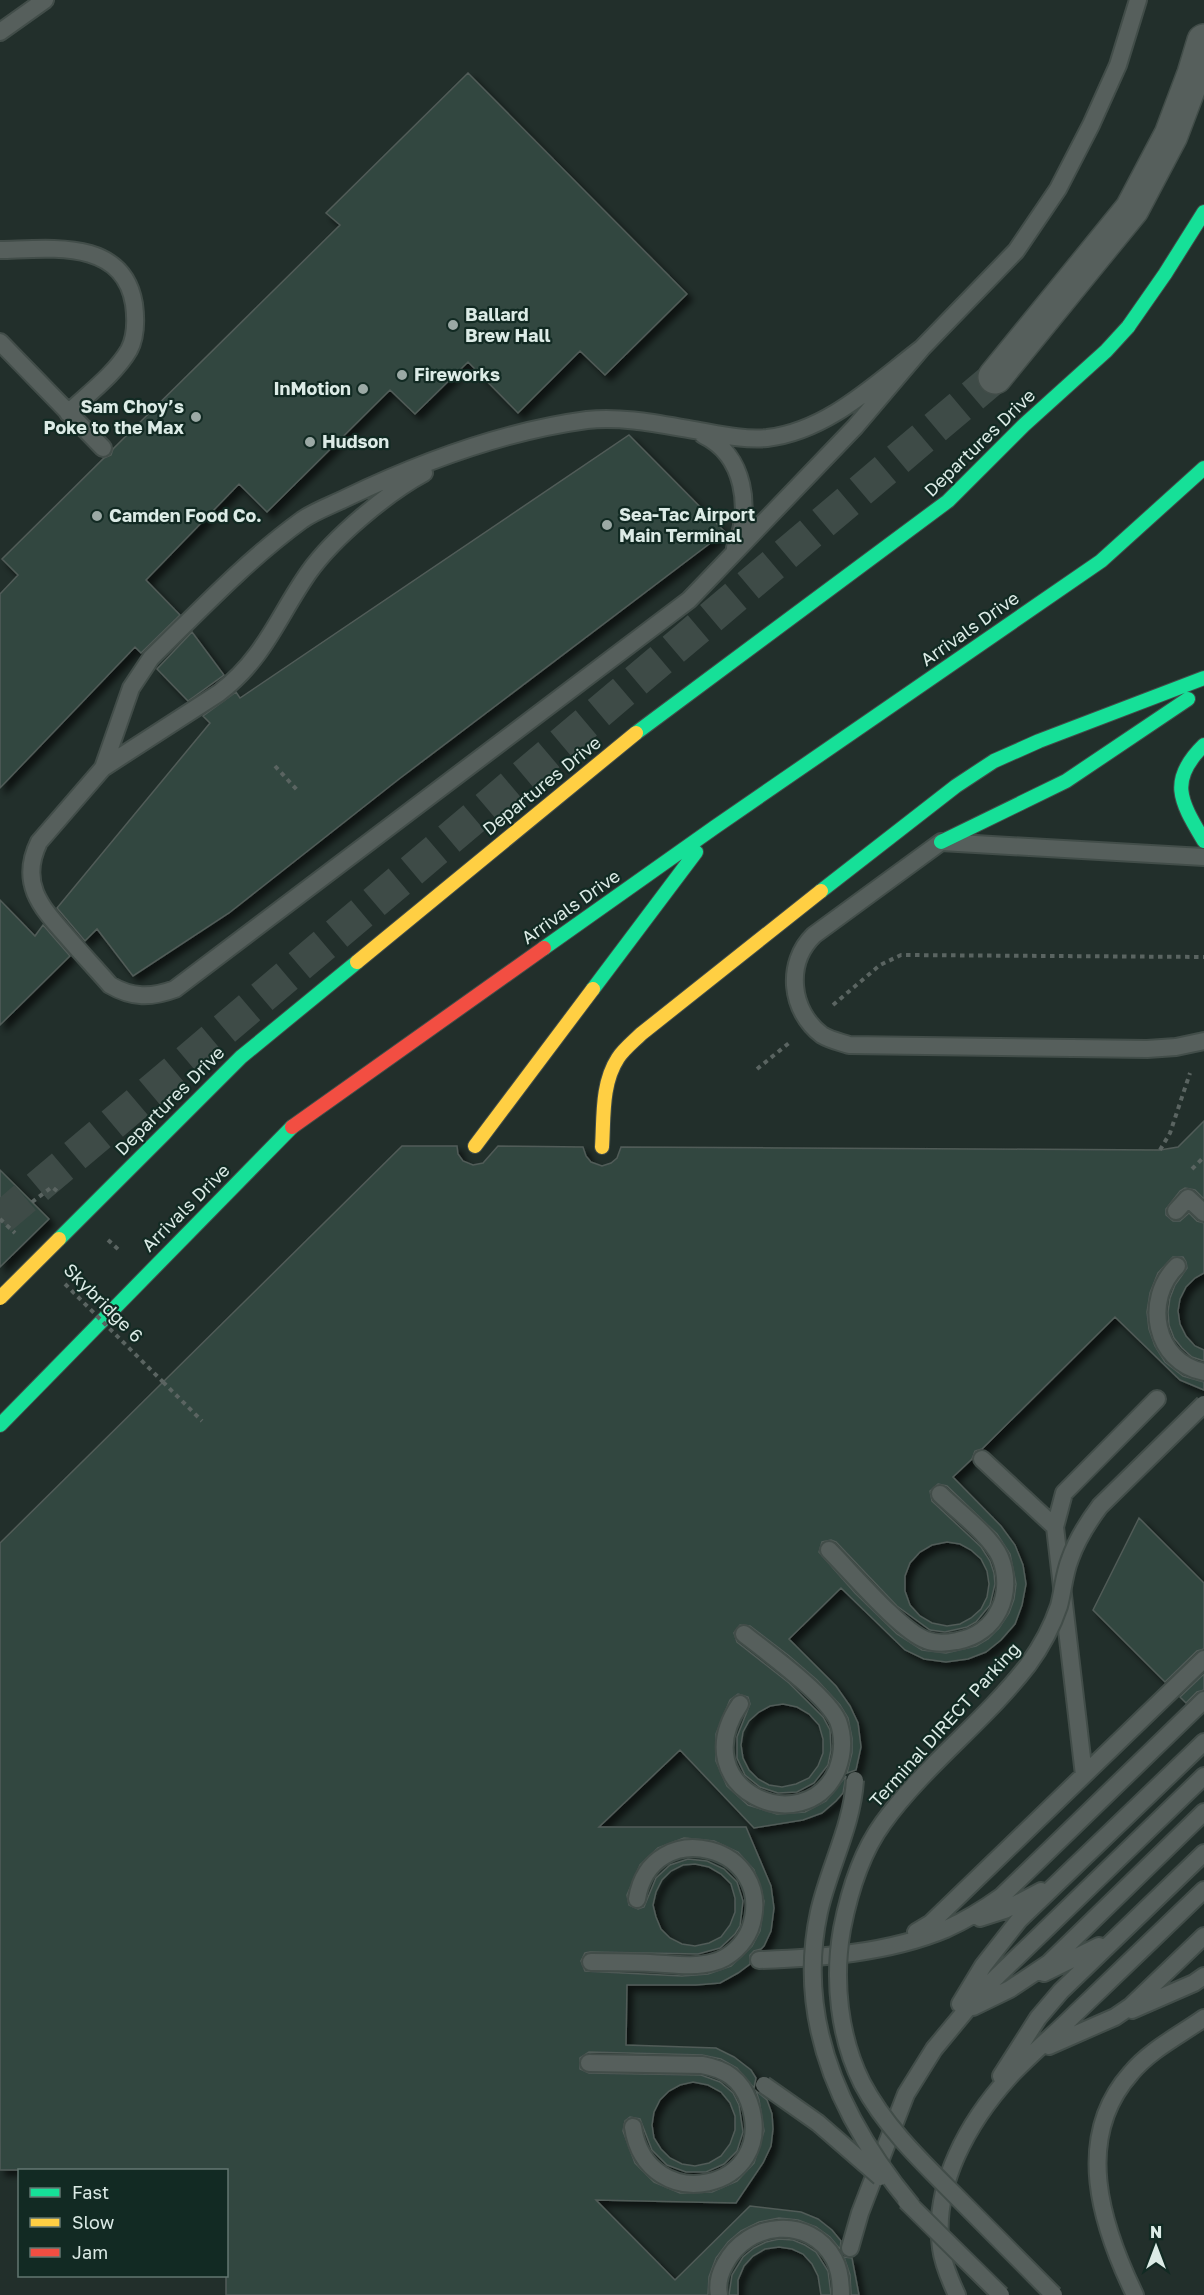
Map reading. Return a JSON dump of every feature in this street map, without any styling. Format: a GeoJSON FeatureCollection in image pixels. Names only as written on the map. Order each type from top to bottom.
{"type":"FeatureCollection","features":[{"type":"Feature","properties":{"kind":"main road","name":"Departures Drive"},"geometry":{"type":"LineString","coordinates":[[0,1298],[241,1057],[646,725],[948,501],[1024,425],[1106,351],[1128,327],[1204,212]]}},
{"type":"Feature","properties":{"kind":"main road","name":"Arrivals Drive"},"geometry":{"type":"LineString","coordinates":[[0,1425],[292,1126],[715,827],[1101,561],[1204,468]]}},
{"type":"Feature","properties":{"kind":"main road"},"geometry":{"type":"LineString","coordinates":[[602,1147],[605,1098],[609,1079],[617,1060],[627,1047],[895,833],[956,786],[994,761],[1039,741],[1204,678]]}},
{"type":"Feature","properties":{"kind":"main road"},"geometry":{"type":"LineString","coordinates":[[941,842],[1066,781],[1204,688]]}},
{"type":"Feature","properties":{"kind":"main road"},"geometry":{"type":"LineString","coordinates":[[1204,745],[1187,760],[1181,788],[1186,810],[1204,841]]}},
{"type":"Feature","properties":{"kind":"main road"},"geometry":{"type":"LineString","coordinates":[[475,1146],[715,827]]}},
{"type":"Feature","properties":{"kind":"street"},"geometry":{"type":"LineString","coordinates":[[995,377],[1132,209],[1171,135],[1204,41]]}},
{"type":"Feature","properties":{"kind":"lane"},"geometry":{"type":"LineString","coordinates":[[0,32],[45,0]]}},
{"type":"Feature","properties":{"kind":"lane"},"geometry":{"type":"LineString","coordinates":[[473,448],[415,478],[328,549],[309,572],[271,636],[236,680],[103,768],[39,842],[32,857],[31,876],[34,892],[42,909],[110,985],[124,993],[143,997],[160,995],[175,989],[689,600],[855,427],[922,348],[1016,250],[1058,189],[1091,125],[1118,64],[1138,0]]}},
{"type":"Feature","properties":{"kind":"lane"},"geometry":{"type":"LineString","coordinates":[[0,250],[60,249],[89,253],[115,267],[125,278],[131,290],[135,322],[130,348],[109,373],[68,413]]}},
{"type":"Feature","properties":{"kind":"lane"},"geometry":{"type":"LineString","coordinates":[[0,342],[103,448]]}},
{"type":"Feature","properties":{"kind":"lane"},"geometry":{"type":"LineString","coordinates":[[103,768],[131,688],[151,658],[256,556],[304,518],[364,489],[473,448],[549,427],[590,420],[625,419],[738,437],[767,438],[789,433],[820,421],[847,406],[922,348]]}},
{"type":"Feature","properties":{"kind":"lane"},"geometry":{"type":"LineString","coordinates":[[692,430],[712,439],[726,451],[742,485],[744,504],[742,530],[725,563]]}},
{"type":"Feature","properties":{"kind":"lane"},"geometry":{"type":"LineString","coordinates":[[1203,1042],[1147,1049],[849,1045],[822,1035],[812,1024],[803,1013],[797,999],[794,982],[796,965],[807,942],[941,842],[1204,857]]}},
{"type":"Feature","properties":{"kind":"lane"},"geometry":{"type":"LineString","coordinates":[[1176,1211],[1188,1198],[1204,1213]]}},
{"type":"Feature","properties":{"kind":"lane"},"geometry":{"type":"LineString","coordinates":[[1177,1266],[1168,1274],[1159,1292],[1156,1312],[1159,1331],[1168,1349],[1182,1363],[1204,1372]]}},
{"type":"Feature","properties":{"kind":"lane"},"geometry":{"type":"LineString","coordinates":[[1084,1775],[1055,1527],[1064,1493],[1157,1399]]}},
{"type":"Feature","properties":{"kind":"lane","name":"Terminal DIRECT Parking"},"geometry":{"type":"LineString","coordinates":[[1054,2295],[921,2162],[877,2108],[851,2053],[843,2025],[837,1966],[841,1934],[846,1905],[854,1882],[881,1824],[899,1802],[1011,1687],[1039,1650],[1058,1607],[1069,1561],[1088,1522],[1101,1506],[1204,1404]]}},
{"type":"Feature","properties":{"kind":"lane"},"geometry":{"type":"LineString","coordinates":[[982,1459],[1055,1527]]}},
{"type":"Feature","properties":{"kind":"lane"},"geometry":{"type":"LineString","coordinates":[[829,1550],[910,1632],[927,1641],[946,1644],[966,1640],[985,1630],[998,1614],[1005,1594],[1006,1574],[999,1554],[986,1538],[940,1494]]}},
{"type":"Feature","properties":{"kind":"lane"},"geometry":{"type":"LineString","coordinates":[[740,1704],[730,1720],[724,1738],[725,1756],[731,1774],[743,1790],[760,1800],[781,1805],[801,1802],[819,1793],[833,1778],[841,1760],[843,1739],[837,1720],[826,1703],[744,1634]]}},
{"type":"Feature","properties":{"kind":"lane"},"geometry":{"type":"LineString","coordinates":[[885,1946],[910,1936],[931,1923],[1204,1659]]}},
{"type":"Feature","properties":{"kind":"lane"},"geometry":{"type":"LineString","coordinates":[[944,1929],[976,1914],[1002,1896],[1204,1700]]}},
{"type":"Feature","properties":{"kind":"lane"},"geometry":{"type":"LineString","coordinates":[[850,2248],[860,2213],[906,2094],[983,1966],[1019,1920],[1204,1742]]}},
{"type":"Feature","properties":{"kind":"lane"},"geometry":{"type":"LineString","coordinates":[[934,2049],[982,1991],[1204,1776]]}},
{"type":"Feature","properties":{"kind":"lane"},"geometry":{"type":"LineString","coordinates":[[855,1780],[854,1799],[845,1833],[825,1886],[814,1937],[814,1996],[828,2060],[849,2115],[881,2167],[912,2206]]}},
{"type":"Feature","properties":{"kind":"lane"},"geometry":{"type":"LineString","coordinates":[[1010,1989],[1049,1963],[1204,1812]]}},
{"type":"Feature","properties":{"kind":"lane"},"geometry":{"type":"LineString","coordinates":[[591,1962],[697,1966],[717,1962],[734,1952],[741,1944],[747,1936],[754,1917],[754,1896],[747,1877],[741,1869],[734,1861],[717,1851],[697,1847],[679,1850],[662,1858],[648,1871],[639,1888],[637,1899]]}},
{"type":"Feature","properties":{"kind":"lane"},"geometry":{"type":"LineString","coordinates":[[957,2295],[947,2274],[941,2249],[939,2218],[943,2194],[954,2164],[977,2119],[1038,2018],[1061,1991],[1204,1853]]}},
{"type":"Feature","properties":{"kind":"lane"},"geometry":{"type":"LineString","coordinates":[[759,1960],[789,1959],[885,1946],[944,1929],[1005,1910],[1043,1890],[1076,1866]]}},
{"type":"Feature","properties":{"kind":"lane"},"geometry":{"type":"LineString","coordinates":[[977,2119],[1006,2080],[1204,1890]]}},
{"type":"Feature","properties":{"kind":"lane"},"geometry":{"type":"LineString","coordinates":[[958,2020],[975,2005],[1081,1956],[1105,1943],[1130,1924]]}},
{"type":"Feature","properties":{"kind":"lane"},"geometry":{"type":"LineString","coordinates":[[1115,2017],[1131,2006],[1204,1936]]}},
{"type":"Feature","properties":{"kind":"lane"},"geometry":{"type":"LineString","coordinates":[[1031,2057],[1052,2044],[1194,1983],[1204,1976]]}},
{"type":"Feature","properties":{"kind":"lane"},"geometry":{"type":"LineString","coordinates":[[1135,2295],[1119,2263],[1106,2223],[1097,2180],[1096,2150],[1102,2121],[1113,2097],[1132,2071],[1149,2056],[1204,2018]]}},
{"type":"Feature","properties":{"kind":"lane"},"geometry":{"type":"LineString","coordinates":[[1149,2056],[1164,2048],[1204,2034]]}},
{"type":"Feature","properties":{"kind":"lane"},"geometry":{"type":"LineString","coordinates":[[590,2063],[702,2064],[714,2067],[731,2074],[743,2090],[753,2113],[755,2129],[748,2154],[737,2168],[714,2181],[696,2185],[680,2183],[665,2177],[650,2166],[639,2150],[633,2127]]}},
{"type":"Feature","properties":{"kind":"lane"},"geometry":{"type":"LineString","coordinates":[[764,2085],[818,2123],[912,2206],[1001,2295]]}},
{"type":"Feature","properties":{"kind":"lane"},"geometry":{"type":"LineString","coordinates":[[719,2295],[721,2271],[730,2254],[743,2240],[761,2231],[780,2228],[801,2232],[819,2243],[833,2258],[840,2279],[841,2295]]}},
{"type":"Feature","properties":{"kind":"path"},"geometry":{"type":"LineString","coordinates":[[275,766],[298,791]]}},
{"type":"Feature","properties":{"kind":"path"},"geometry":{"type":"LineString","coordinates":[[757,1069],[880,965],[901,955],[1204,957]]}},
{"type":"Feature","properties":{"kind":"path"},"geometry":{"type":"LineString","coordinates":[[1160,1150],[1170,1133],[1203,1042]]}},
{"type":"Feature","properties":{"kind":"path"},"geometry":{"type":"LineString","coordinates":[[1191,1170],[1204,1157]]}},
{"type":"Feature","properties":{"kind":"path","name":"Skybridge 6"},"geometry":{"type":"LineString","coordinates":[[57,1276],[202,1421]]}},
{"type":"Feature","properties":{"kind":"building"},"geometry":{"type":"Polygon","coordinates":[[[468,73],[687,294],[605,375],[580,351],[518,413],[468,362],[415,414],[390,390],[267,512],[239,484],[146,580],[180,615],[141,653],[135,647],[0,788],[0,594],[18,575],[2,559],[104,458],[111,455],[113,449],[340,225],[326,213],[468,73]]]}},
{"type":"Feature","properties":{"kind":"building"},"geometry":{"type":"Polygon","coordinates":[[[629,435],[725,532],[399,779],[229,913],[133,976],[97,929],[85,941],[57,908],[210,723],[203,716],[236,692],[240,698],[629,435]]]}},
{"type":"Feature","properties":{"kind":"building"},"geometry":{"type":"Polygon","coordinates":[[[192,632],[224,675],[188,701],[157,669],[192,632]]]}},
{"type":"Feature","properties":{"kind":"building"},"geometry":{"type":"Polygon","coordinates":[[[0,900],[35,936],[43,925],[70,956],[0,1025],[0,900]]]}},
{"type":"Feature","properties":{"kind":"building"},"geometry":{"type":"Polygon","coordinates":[[[1204,1121],[1204,1199],[1195,1190],[1185,1188],[1166,1209],[1166,1215],[1173,1221],[1180,1221],[1189,1213],[1197,1221],[1204,1223],[1204,1273],[1186,1287],[1180,1299],[1178,1311],[1180,1324],[1186,1336],[1195,1346],[1204,1350],[1204,1361],[1192,1357],[1182,1348],[1174,1338],[1169,1325],[1170,1298],[1175,1285],[1187,1268],[1183,1257],[1173,1257],[1158,1273],[1150,1293],[1147,1312],[1149,1329],[1155,1346],[1165,1362],[1183,1376],[1204,1382],[1204,1390],[1180,1380],[1115,1317],[982,1449],[975,1451],[972,1459],[953,1477],[1001,1526],[1015,1545],[1023,1565],[1026,1584],[1015,1624],[986,1652],[968,1659],[946,1662],[924,1659],[905,1650],[841,1588],[789,1639],[836,1686],[850,1706],[858,1723],[861,1747],[856,1770],[847,1773],[852,1753],[852,1738],[848,1718],[840,1705],[817,1680],[788,1655],[750,1626],[740,1625],[734,1633],[737,1642],[789,1683],[823,1717],[830,1730],[831,1750],[828,1765],[814,1783],[797,1792],[778,1793],[760,1787],[745,1775],[737,1758],[737,1737],[750,1704],[748,1697],[738,1694],[730,1700],[716,1734],[716,1761],[727,1786],[748,1805],[777,1814],[805,1812],[826,1801],[846,1776],[843,1793],[822,1813],[803,1820],[754,1828],[680,1750],[599,1827],[746,1827],[771,1886],[774,1908],[771,1931],[764,1946],[750,1955],[750,1964],[720,1983],[627,1985],[626,2045],[716,2048],[734,2057],[751,2070],[756,2078],[754,2088],[737,2068],[721,2059],[702,2055],[589,2052],[580,2058],[580,2069],[589,2073],[701,2075],[720,2082],[733,2093],[739,2105],[743,2132],[737,2151],[724,2164],[706,2172],[686,2172],[667,2165],[652,2150],[640,2119],[630,2117],[625,2121],[623,2131],[635,2163],[654,2182],[680,2193],[712,2192],[737,2181],[754,2163],[764,2131],[756,2091],[767,2100],[772,2114],[773,2129],[771,2146],[763,2163],[736,2203],[596,2200],[675,2280],[750,2206],[801,2212],[818,2219],[841,2241],[840,2249],[830,2237],[816,2227],[798,2220],[779,2218],[759,2222],[741,2231],[728,2242],[716,2258],[709,2277],[708,2295],[226,2295],[228,2169],[0,2170],[0,1543],[402,1146],[457,1146],[458,1154],[463,1161],[473,1165],[483,1163],[498,1146],[583,1147],[591,1162],[602,1166],[617,1158],[621,1147],[1160,1150],[1178,1147],[1204,1121]],[[938,1484],[930,1491],[932,1501],[981,1547],[994,1573],[995,1584],[990,1605],[976,1622],[967,1627],[945,1632],[930,1630],[897,1606],[836,1542],[831,1540],[822,1542],[819,1552],[855,1593],[897,1634],[922,1650],[946,1653],[976,1646],[988,1639],[1009,1613],[1016,1584],[1010,1554],[997,1534],[947,1486],[938,1484]],[[947,1542],[932,1545],[920,1552],[910,1563],[905,1576],[905,1591],[910,1605],[920,1616],[932,1623],[947,1626],[960,1624],[981,1609],[987,1597],[989,1584],[987,1571],[981,1559],[960,1544],[947,1542]],[[783,1704],[770,1706],[749,1721],[743,1732],[741,1745],[743,1758],[749,1770],[769,1785],[782,1787],[796,1784],[809,1778],[818,1766],[823,1753],[823,1739],[819,1725],[809,1714],[797,1707],[783,1704]],[[684,1838],[658,1848],[640,1865],[627,1895],[629,1905],[638,1909],[644,1907],[656,1878],[670,1865],[688,1859],[707,1861],[724,1869],[737,1882],[743,1901],[740,1926],[720,1948],[698,1954],[585,1953],[581,1961],[585,1971],[682,1976],[708,1974],[731,1966],[752,1946],[760,1931],[764,1901],[754,1870],[738,1852],[714,1841],[684,1838]],[[695,1864],[683,1865],[671,1871],[662,1880],[653,1905],[661,1929],[670,1938],[682,1944],[695,1946],[721,1937],[730,1925],[735,1912],[735,1898],[731,1884],[721,1874],[709,1867],[695,1864]],[[693,2082],[680,2085],[660,2100],[654,2112],[652,2125],[654,2138],[670,2158],[682,2164],[695,2166],[709,2163],[721,2156],[730,2144],[735,2130],[735,2116],[730,2103],[721,2092],[708,2085],[693,2082]]]}},
{"type":"Feature","properties":{"kind":"building"},"geometry":{"type":"Polygon","coordinates":[[[0,1170],[49,1219],[0,1267],[0,1170]]]}},
{"type":"Feature","properties":{"kind":"building"},"geometry":{"type":"Polygon","coordinates":[[[1139,1518],[1204,1583],[1204,1649],[1197,1651],[1165,1682],[1093,1610],[1139,1518]]]}},
{"type":"Feature","properties":{"kind":"building"},"geometry":{"type":"Polygon","coordinates":[[[1204,1674],[1204,1690],[1197,1692],[1186,1703],[1180,1697],[1204,1674]]]}},
{"type":"Feature","properties":{"kind":"building"},"geometry":{"type":"Polygon","coordinates":[[[779,2239],[793,2240],[816,2252],[828,2271],[831,2295],[821,2295],[818,2276],[812,2264],[803,2254],[779,2247],[765,2249],[753,2256],[744,2266],[738,2280],[738,2295],[729,2295],[732,2275],[743,2257],[766,2242],[779,2239]]]}},
{"type":"Feature","properties":{"kind":"building"},"geometry":{"type":"Polygon","coordinates":[[[844,2257],[852,2258],[859,2295],[851,2295],[850,2275],[844,2257]]]}},
{"type":"Feature","properties":{"kind":"tunnel"},"geometry":{"type":"LineString","coordinates":[[0,1219],[995,377]]}},
{"type":"Feature","properties":{"kind":"traffic: fast"},"geometry":{"type":"LineString","coordinates":[[1128,327],[1204,212]]}},
{"type":"Feature","properties":{"kind":"traffic: fast"},"geometry":{"type":"LineString","coordinates":[[636,733],[948,501],[1024,425],[1106,351],[1128,327]]}},
{"type":"Feature","properties":{"kind":"traffic: fast"},"geometry":{"type":"LineString","coordinates":[[544,948],[1101,561],[1204,468]]}},
{"type":"Feature","properties":{"kind":"traffic: fast"},"geometry":{"type":"LineString","coordinates":[[821,891],[956,786],[994,761],[1039,741],[1204,678]]}},
{"type":"Feature","properties":{"kind":"traffic: fast"},"geometry":{"type":"LineString","coordinates":[[941,842],[1066,781],[1188,699]]}},
{"type":"Feature","properties":{"kind":"traffic: fast"},"geometry":{"type":"LineString","coordinates":[[1204,745],[1192,758],[1182,781],[1184,803],[1204,841]]}},
{"type":"Feature","properties":{"kind":"traffic: fast"},"geometry":{"type":"LineString","coordinates":[[593,989],[696,852]]}},
{"type":"Feature","properties":{"kind":"traffic: fast"},"geometry":{"type":"LineString","coordinates":[[59,1239],[241,1057],[357,962]]}},
{"type":"Feature","properties":{"kind":"traffic: fast"},"geometry":{"type":"LineString","coordinates":[[0,1425],[292,1127]]}},
{"type":"Feature","properties":{"kind":"traffic: slow"},"geometry":{"type":"LineString","coordinates":[[357,962],[636,733]]}},
{"type":"Feature","properties":{"kind":"traffic: slow"},"geometry":{"type":"LineString","coordinates":[[602,1147],[606,1090],[613,1068],[623,1052],[641,1034],[821,891]]}},
{"type":"Feature","properties":{"kind":"traffic: slow"},"geometry":{"type":"LineString","coordinates":[[475,1146],[593,989]]}},
{"type":"Feature","properties":{"kind":"traffic: slow"},"geometry":{"type":"LineString","coordinates":[[0,1298],[59,1239]]}},
{"type":"Feature","properties":{"kind":"traffic: jam"},"geometry":{"type":"LineString","coordinates":[[292,1127],[544,948]]}},
{"type":"Feature","properties":{"kind":"place","name":"Ballard Brew Hall"},"geometry":{"type":"Point","coordinates":[453,325]}},
{"type":"Feature","properties":{"kind":"place","name":"Fireworks"},"geometry":{"type":"Point","coordinates":[402,375]}},
{"type":"Feature","properties":{"kind":"place","name":"InMotion"},"geometry":{"type":"Point","coordinates":[363,389]}},
{"type":"Feature","properties":{"kind":"place","name":"Sam Choy’s Poke to the Max"},"geometry":{"type":"Point","coordinates":[196,417]}},
{"type":"Feature","properties":{"kind":"place","name":"Hudson"},"geometry":{"type":"Point","coordinates":[310,442]}},
{"type":"Feature","properties":{"kind":"place","name":"Camden Food Co."},"geometry":{"type":"Point","coordinates":[97,516]}},
{"type":"Feature","properties":{"kind":"place","name":"Sea-Tac Airport Main Terminal"},"geometry":{"type":"Point","coordinates":[607,525]}}]}
